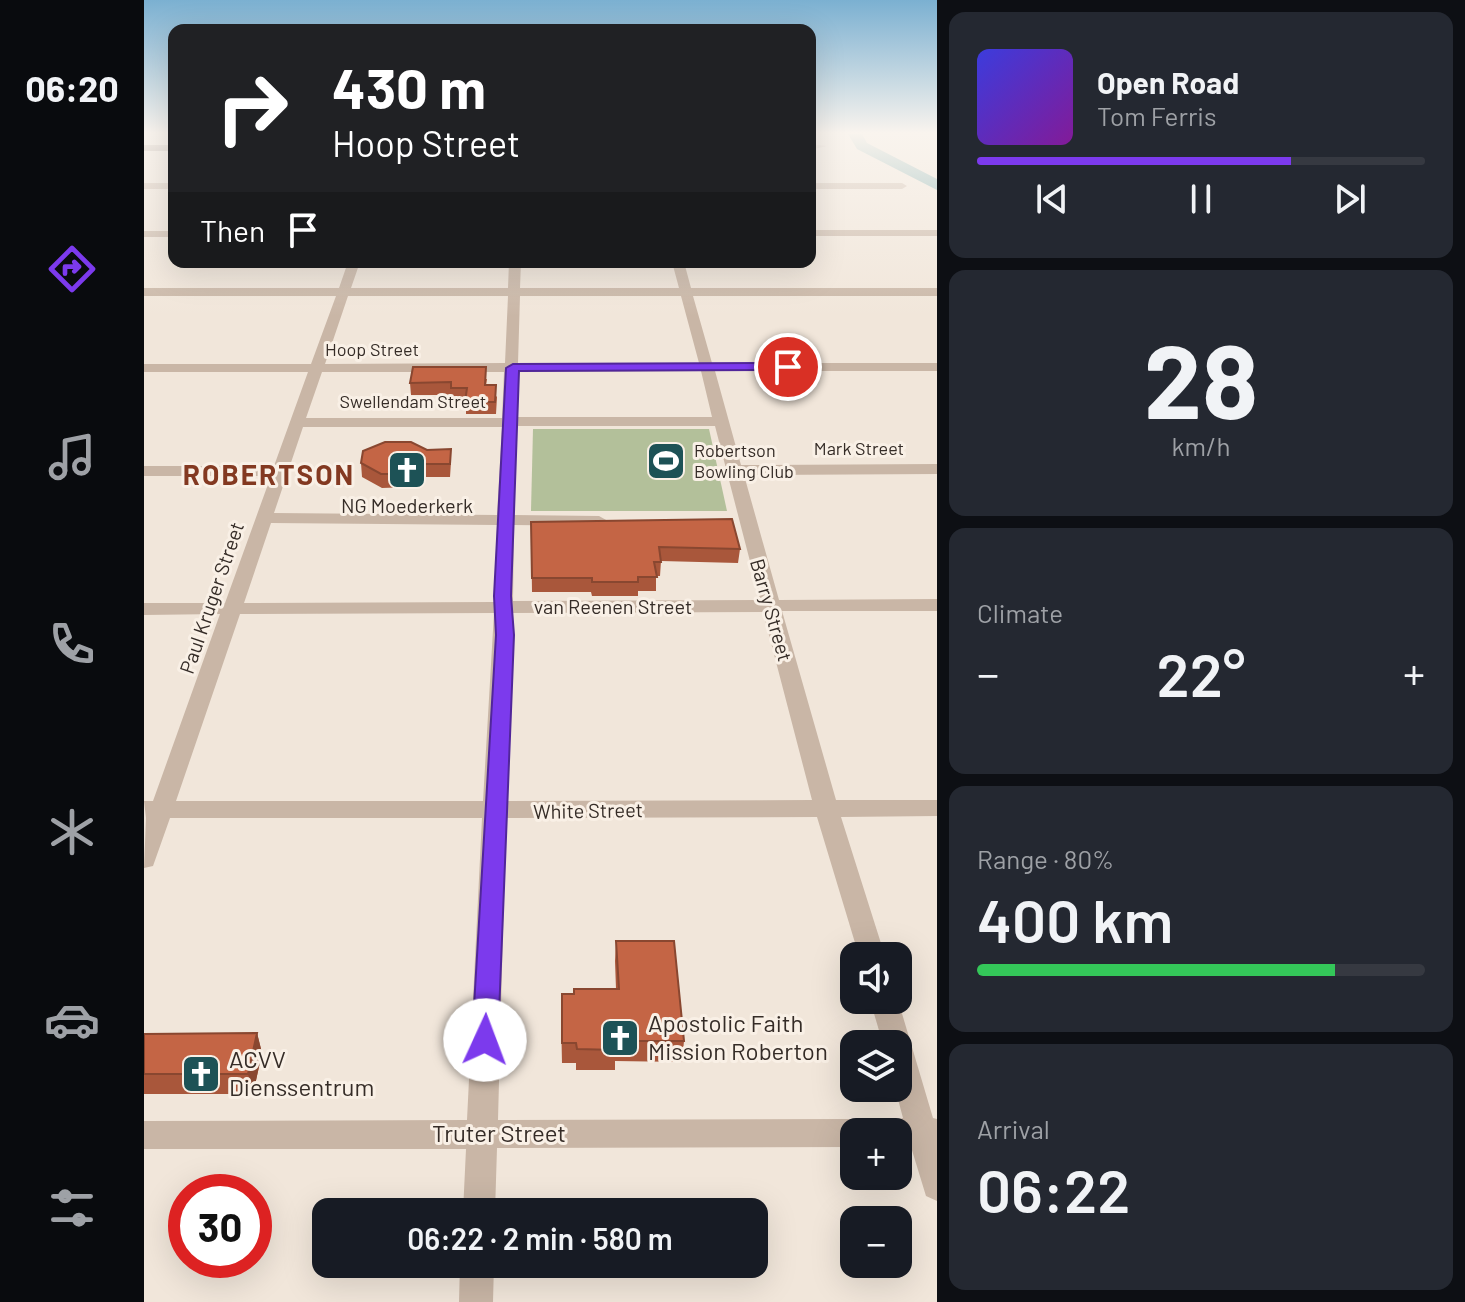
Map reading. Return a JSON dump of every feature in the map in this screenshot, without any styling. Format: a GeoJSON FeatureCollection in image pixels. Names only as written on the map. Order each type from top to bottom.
{"type":"FeatureCollection","features":[{"type":"Feature","properties":{"kind":"street"},"geometry":{"type":"LineString","coordinates":[[816,233],[937,233]]}},
{"type":"Feature","properties":{"kind":"street"},"geometry":{"type":"LineString","coordinates":[[144,234],[168,234]]}},
{"type":"Feature","properties":{"kind":"street","name":"Paul Kruger Street"},"geometry":{"type":"LineString","coordinates":[[144,859],[152,810],[232,608],[352,268]]}},
{"type":"Feature","properties":{"kind":"street"},"geometry":{"type":"LineString","coordinates":[[479,1198],[494,810],[502,690],[515,268]]}},
{"type":"Feature","properties":{"kind":"street","name":"Barry Street"},"geometry":{"type":"LineString","coordinates":[[680,268],[733,470],[740,521],[770,606],[868,942]]}},
{"type":"Feature","properties":{"kind":"street"},"geometry":{"type":"LineString","coordinates":[[144,292],[937,292]]}},
{"type":"Feature","properties":{"kind":"street","name":"Hoop Street"},"geometry":{"type":"LineString","coordinates":[[144,368],[937,367]]}},
{"type":"Feature","properties":{"kind":"street","name":"Swellendam Street"},"geometry":{"type":"LineString","coordinates":[[297,423],[720,421]]}},
{"type":"Feature","properties":{"kind":"street","name":"Mark Street"},"geometry":{"type":"LineString","coordinates":[[733,470],[937,469]]}},
{"type":"Feature","properties":{"kind":"street"},"geometry":{"type":"LineString","coordinates":[[144,471],[280,471]]}},
{"type":"Feature","properties":{"kind":"street"},"geometry":{"type":"LineString","coordinates":[[263,518],[612,521]]}},
{"type":"Feature","properties":{"kind":"street","name":"van Reenen Street"},"geometry":{"type":"LineString","coordinates":[[144,609],[937,605]]}},
{"type":"Feature","properties":{"kind":"street","name":"White Street"},"geometry":{"type":"LineString","coordinates":[[152,810],[937,808]]}},
{"type":"Feature","properties":{"kind":"street"},"geometry":{"type":"LineString","coordinates":[[912,1102],[937,1185]]}},
{"type":"Feature","properties":{"kind":"street","name":"Truter Street"},"geometry":{"type":"LineString","coordinates":[[144,1135],[840,1133]]}},
{"type":"Feature","properties":{"kind":"street"},"geometry":{"type":"LineString","coordinates":[[476,1302],[477,1278]]}},
{"type":"Feature","properties":{"kind":"green space"},"geometry":{"type":"Polygon","coordinates":[[[533,429],[709,429],[727,511],[531,511],[533,429]]]}},
{"type":"Feature","properties":{"kind":"building"},"geometry":{"type":"Polygon","coordinates":[[[413,367],[486,367],[485,385],[496,385],[495,402],[465,402],[467,388],[451,388],[451,382],[410,383],[413,367]]]}},
{"type":"Feature","properties":{"kind":"building"},"geometry":{"type":"Polygon","coordinates":[[[385,442],[411,442],[427,450],[451,449],[450,464],[409,464],[408,474],[381,474],[361,463],[363,451],[385,442]]]}},
{"type":"Feature","properties":{"kind":"building"},"geometry":{"type":"Polygon","coordinates":[[[732,519],[740,549],[659,547],[661,562],[654,562],[657,577],[638,577],[638,582],[532,578],[531,522],[732,519]]]}},
{"type":"Feature","properties":{"kind":"building","name":"Apostolic Faith Mission Roberton"},"geometry":{"type":"Polygon","coordinates":[[[616,941],[674,941],[684,1041],[616,1041],[616,1050],[577,1049],[576,1043],[562,1043],[562,994],[574,994],[574,989],[619,989],[616,941]]]}},
{"type":"Feature","properties":{"kind":"building"},"geometry":{"type":"Polygon","coordinates":[[[257,1033],[248,1074],[144,1074],[144,1034],[257,1033]]]}},
{"type":"Feature","properties":{"kind":"place","name":"Robertson Bowling Club"},"geometry":{"type":"Point","coordinates":[666,461]}},
{"type":"Feature","properties":{"kind":"place","name":"NG Moederkerk"},"geometry":{"type":"Point","coordinates":[407,470]}},
{"type":"Feature","properties":{"kind":"place","name":"Apostolic Faith Mission Roberton"},"geometry":{"type":"Point","coordinates":[620,1038]}},
{"type":"Feature","properties":{"kind":"place","name":"ACVV Dienssentrum"},"geometry":{"type":"Point","coordinates":[201,1074]}},
{"type":"Feature","properties":{"kind":"district","name":"ROBERTSON"},"geometry":{"type":"Point","coordinates":[269,475]}},
{"type":"Feature","properties":{"kind":"route"},"geometry":{"type":"LineString","coordinates":[[485,1040],[505,635],[503,596],[513,368],[788,367]]}}]}
